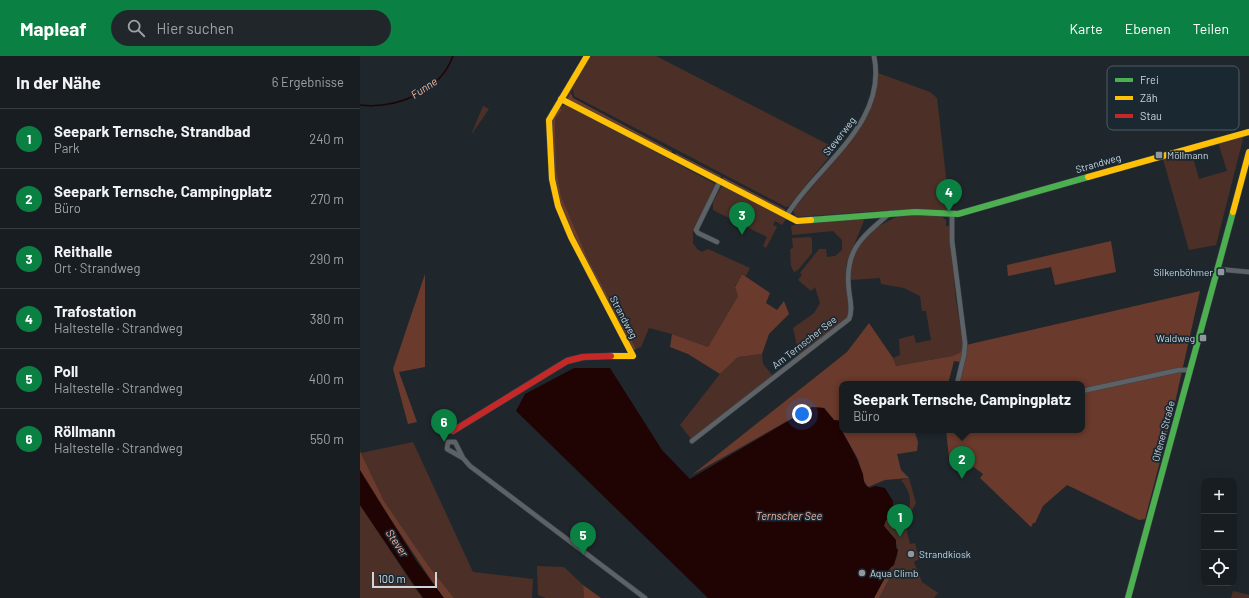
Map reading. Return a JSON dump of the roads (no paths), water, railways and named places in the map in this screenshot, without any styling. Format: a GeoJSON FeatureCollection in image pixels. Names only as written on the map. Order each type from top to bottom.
{"type":"FeatureCollection","features":[{"type":"Feature","properties":{"kind":"street"},"geometry":{"type":"LineString","coordinates":[[561,99],[587,56]]}},
{"type":"Feature","properties":{"kind":"street","name":"Steverweg"},"geometry":{"type":"LineString","coordinates":[[787,215],[862,122],[870,103],[876,76],[874,56]]}},
{"type":"Feature","properties":{"kind":"street","name":"Strandweg"},"geometry":{"type":"LineString","coordinates":[[453,431],[575,358],[633,356],[591,277],[558,206],[552,178],[548,125],[552,113],[561,99],[797,221],[890,213],[915,212],[952,214],[1249,132]]}},
{"type":"Feature","properties":{"kind":"street","name":"Olfener Straße"},"geometry":{"type":"LineString","coordinates":[[1128,598],[1249,153]]}},
{"type":"Feature","properties":{"kind":"street"},"geometry":{"type":"LineString","coordinates":[[717,242],[696,230],[720,181]]}},
{"type":"Feature","properties":{"kind":"street","name":"Am Ternscher See"},"geometry":{"type":"LineString","coordinates":[[692,441],[849,319],[852,309],[848,277],[850,260],[861,239],[890,213]]}},
{"type":"Feature","properties":{"kind":"street"},"geometry":{"type":"LineString","coordinates":[[952,214],[952,241],[965,349],[958,381]]}},
{"type":"Feature","properties":{"kind":"street"},"geometry":{"type":"LineString","coordinates":[[1217,269],[1249,272]]}},
{"type":"Feature","properties":{"kind":"street"},"geometry":{"type":"LineString","coordinates":[[1085,390],[1179,370],[1190,370]]}},
{"type":"Feature","properties":{"kind":"street"},"geometry":{"type":"LineString","coordinates":[[463,458],[470,466],[645,598]]}},
{"type":"Feature","properties":{"kind":"water","name":"Ternscher See"},"geometry":{"type":"Polygon","coordinates":[[[574,368],[610,368],[662,450],[690,479],[812,407],[824,408],[834,420],[839,421],[839,433],[843,433],[852,448],[863,474],[865,484],[870,488],[875,486],[885,488],[893,501],[893,516],[886,520],[884,526],[896,540],[896,548],[898,550],[894,565],[890,568],[874,598],[708,598],[516,411],[525,394],[574,368]]]}},
{"type":"Feature","properties":{"kind":"water","name":"Stever"},"geometry":{"type":"Polygon","coordinates":[[[360,470],[417,562],[444,598],[423,598],[360,505],[360,470]]]}},
{"type":"Feature","properties":{"kind":"waterway","name":"Funne"},"geometry":{"type":"LineString","coordinates":[[360,105],[374,106],[388,104],[415,96],[438,79],[447,69],[453,56]]}},
{"type":"Feature","properties":{"kind":"place","name":"Möllmann"},"geometry":{"type":"Point","coordinates":[1159,155]}},
{"type":"Feature","properties":{"kind":"place","name":"Trafostation"},"geometry":{"type":"Point","coordinates":[949,212]}},
{"type":"Feature","properties":{"kind":"place","name":"Reithalle"},"geometry":{"type":"Point","coordinates":[742,235]}},
{"type":"Feature","properties":{"kind":"place","name":"Silkenböhmer"},"geometry":{"type":"Point","coordinates":[1221,272]}},
{"type":"Feature","properties":{"kind":"place","name":"Waldweg"},"geometry":{"type":"Point","coordinates":[1203,338]}},
{"type":"Feature","properties":{"kind":"place","name":"Röllmann"},"geometry":{"type":"Point","coordinates":[444,442]}},
{"type":"Feature","properties":{"kind":"place","name":"Seepark Ternsche, Campingplatz"},"geometry":{"type":"Point","coordinates":[962,479]}},
{"type":"Feature","properties":{"kind":"place","name":"Seepark Ternsche, Strandbad"},"geometry":{"type":"Point","coordinates":[900,537]}},
{"type":"Feature","properties":{"kind":"place","name":"Strandkiosk"},"geometry":{"type":"Point","coordinates":[911,554]}},
{"type":"Feature","properties":{"kind":"place","name":"Poll"},"geometry":{"type":"Point","coordinates":[583,555]}},
{"type":"Feature","properties":{"kind":"place","name":"Aqua Climb"},"geometry":{"type":"Point","coordinates":[862,573]}}]}
